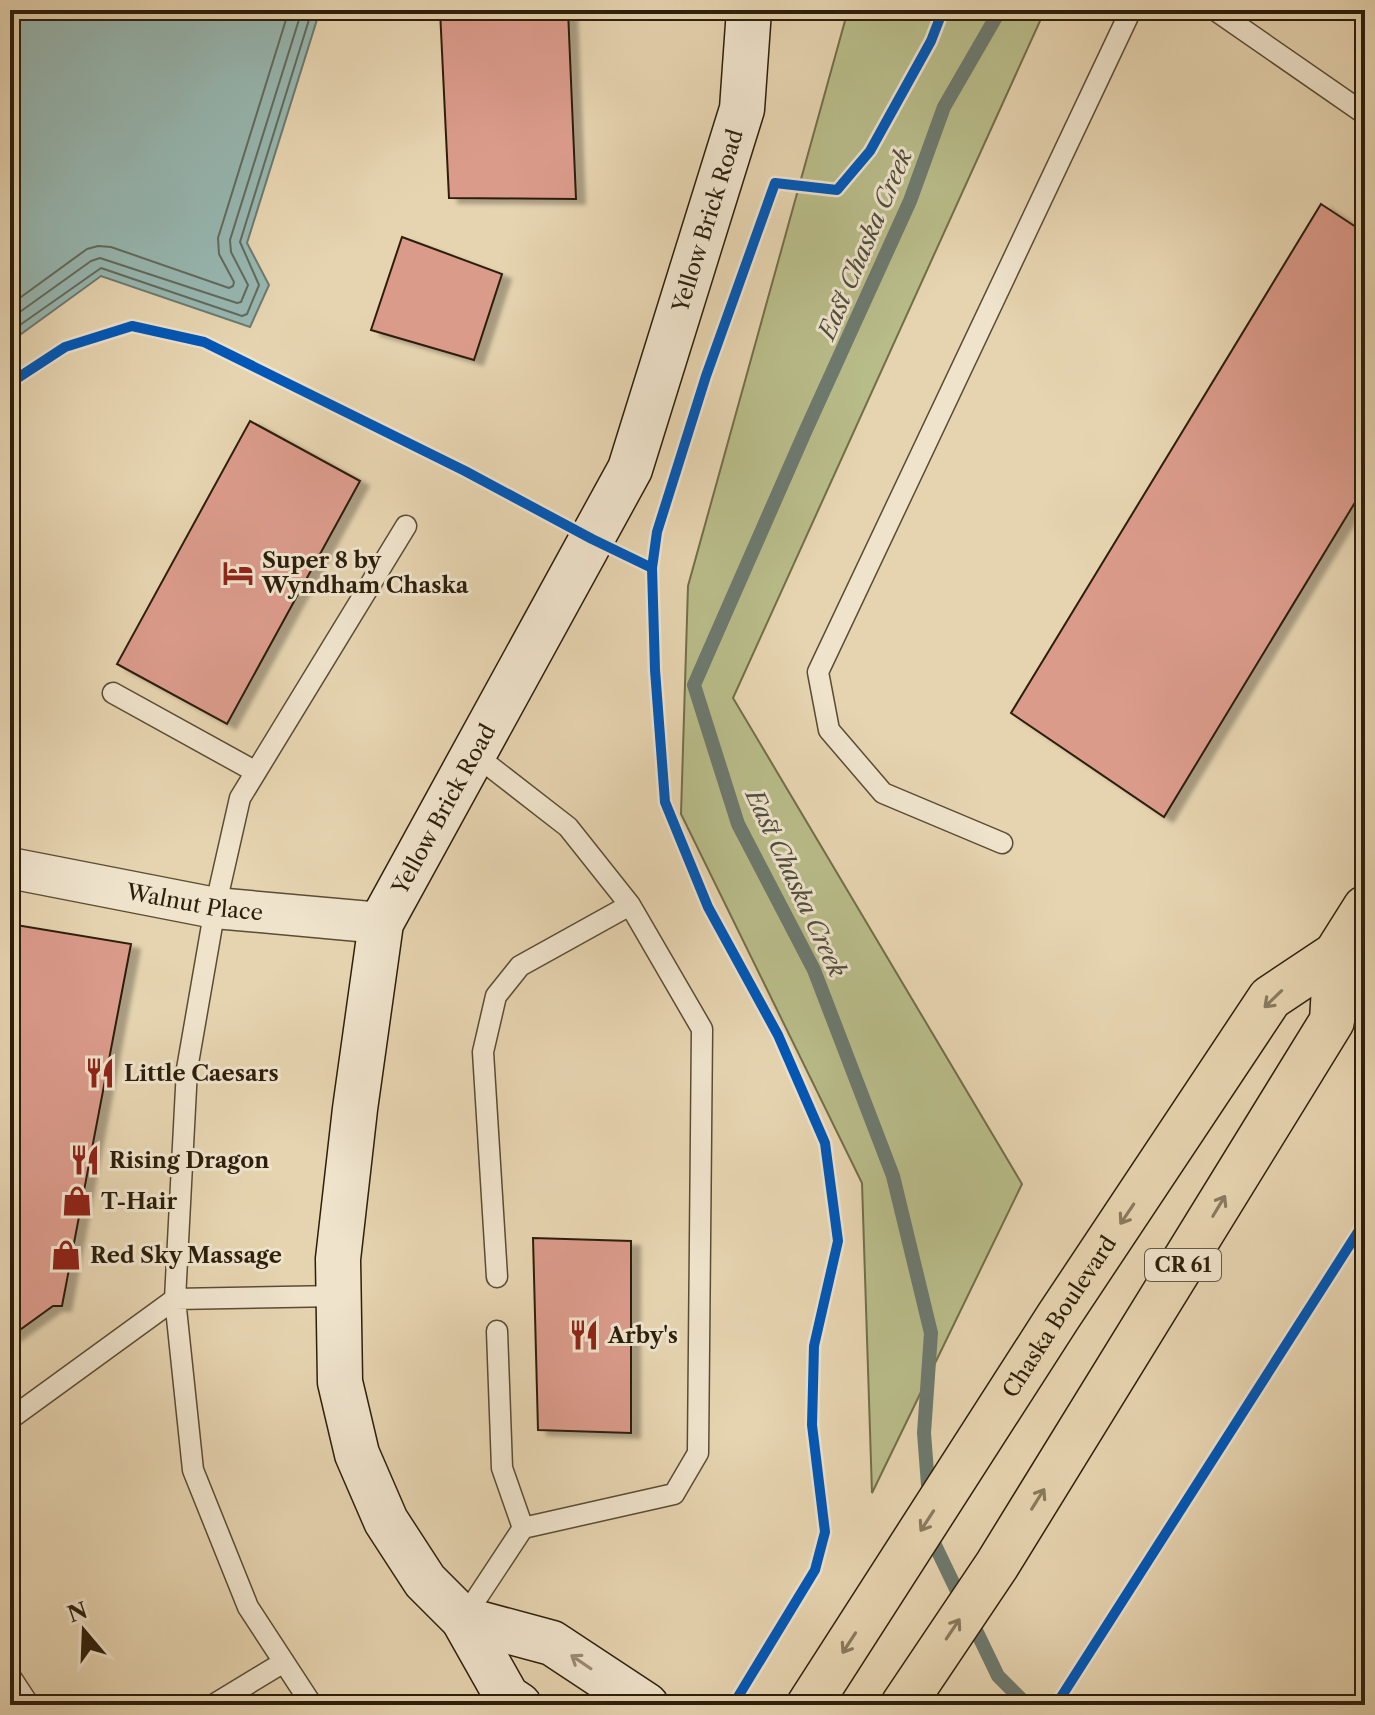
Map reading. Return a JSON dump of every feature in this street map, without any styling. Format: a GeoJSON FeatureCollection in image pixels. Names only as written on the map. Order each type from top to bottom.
{"type":"FeatureCollection","features":[{"type":"Feature","properties":{"kind":"main road","name":"Chaska Boulevard"},"geometry":{"type":"LineString","coordinates":[[809,1705],[1270,998],[1336,954],[1365,908]]}},
{"type":"Feature","properties":{"kind":"main road","name":"Chaska Boulevard"},"geometry":{"type":"LineString","coordinates":[[907,1700],[997,1565],[1332,1021],[1336,954]]}},
{"type":"Feature","properties":{"kind":"street","name":"Yellow Brick Road"},"geometry":{"type":"LineString","coordinates":[[519,1705],[507,1697],[463,1619],[425,1581],[386,1521],[357,1454],[340,1382],[338,1259],[355,1109],[381,923],[630,469],[742,109],[749,10]]}},
{"type":"Feature","properties":{"kind":"street","name":"Walnut Place"},"geometry":{"type":"LineString","coordinates":[[10,868],[215,908],[381,923]]}},
{"type":"Feature","properties":{"kind":"street","name":"Yellow Brick Road"},"geometry":{"type":"LineString","coordinates":[[463,1619],[552,1643],[646,1705]]}},
{"type":"Feature","properties":{"kind":"lane"},"geometry":{"type":"LineString","coordinates":[[1002,843],[883,793],[829,730],[818,672],[1131,10]]}},
{"type":"Feature","properties":{"kind":"lane"},"geometry":{"type":"LineString","coordinates":[[1215,10],[1365,114]]}},
{"type":"Feature","properties":{"kind":"lane"},"geometry":{"type":"LineString","coordinates":[[312,1705],[248,1607],[193,1470],[175,1299],[187,1069],[215,908],[240,798],[406,526]]}},
{"type":"Feature","properties":{"kind":"lane"},"geometry":{"type":"LineString","coordinates":[[113,693],[256,772]]}},
{"type":"Feature","properties":{"kind":"lane"},"geometry":{"type":"LineString","coordinates":[[463,1619],[523,1528],[674,1494],[698,1453],[702,1029],[630,905],[568,827],[474,754]]}},
{"type":"Feature","properties":{"kind":"lane"},"geometry":{"type":"LineString","coordinates":[[497,1277],[483,1052],[496,996],[520,966],[630,905]]}},
{"type":"Feature","properties":{"kind":"lane"},"geometry":{"type":"LineString","coordinates":[[10,1419],[175,1299],[339,1296]]}},
{"type":"Feature","properties":{"kind":"lane"},"geometry":{"type":"LineString","coordinates":[[497,1331],[502,1468],[523,1528]]}},
{"type":"Feature","properties":{"kind":"lane"},"geometry":{"type":"LineString","coordinates":[[213,1705],[284,1662]]}},
{"type":"Feature","properties":{"kind":"lane"},"geometry":{"type":"LineString","coordinates":[[10,1676],[29,1705]]}},
{"type":"Feature","properties":{"kind":"green space"},"geometry":{"type":"Polygon","coordinates":[[[848,10],[1045,10],[733,698],[1022,1184],[872,1493],[862,1183],[681,814],[688,586],[848,10]]]}},
{"type":"Feature","properties":{"kind":"water"},"geometry":{"type":"Polygon","coordinates":[[[10,10],[320,10],[247,243],[269,285],[250,327],[101,276],[10,342],[10,10]]]}},
{"type":"Feature","properties":{"kind":"building"},"geometry":{"type":"Polygon","coordinates":[[[440,10],[568,10],[576,199],[449,198],[440,10]]]}},
{"type":"Feature","properties":{"kind":"building"},"geometry":{"type":"Polygon","coordinates":[[[1321,204],[1365,233],[1365,486],[1164,817],[1011,713],[1321,204]]]}},
{"type":"Feature","properties":{"kind":"building"},"geometry":{"type":"Polygon","coordinates":[[[402,237],[502,274],[474,360],[371,330],[402,237]]]}},
{"type":"Feature","properties":{"kind":"building","name":"Super 8 by Wyndham Chaska"},"geometry":{"type":"Polygon","coordinates":[[[250,421],[360,481],[227,724],[117,664],[250,421]]]}},
{"type":"Feature","properties":{"kind":"building"},"geometry":{"type":"Polygon","coordinates":[[[10,924],[131,944],[62,1306],[53,1306],[10,1337],[10,924]]]}},
{"type":"Feature","properties":{"kind":"building","name":"Arby's"},"geometry":{"type":"Polygon","coordinates":[[[533,1238],[631,1241],[631,1433],[538,1430],[533,1238]]]}},
{"type":"Feature","properties":{"kind":"waterway","name":"East Chaska Creek"},"geometry":{"type":"LineString","coordinates":[[929,1498],[924,1433],[931,1333],[893,1176],[814,970],[738,824],[694,685],[910,201],[944,107],[1000,10]]}},
{"type":"Feature","properties":{"kind":"waterway","name":"East Chaska Creek"},"geometry":{"type":"LineString","coordinates":[[931,1530],[932,1539],[998,1676],[1027,1705]]}},
{"type":"Feature","properties":{"kind":"cycle path"},"geometry":{"type":"LineString","coordinates":[[733,1705],[815,1570],[825,1532],[812,1425],[814,1346],[838,1241],[825,1143],[778,1035],[708,907],[665,802],[655,670],[652,568],[657,532],[706,376],[775,183],[837,190],[870,151],[931,41],[943,10]]}},
{"type":"Feature","properties":{"kind":"cycle path"},"geometry":{"type":"LineString","coordinates":[[10,383],[65,347],[132,326],[204,342],[652,568]]}},
{"type":"Feature","properties":{"kind":"cycle path"},"geometry":{"type":"LineString","coordinates":[[1056,1705],[1365,1221]]}},
{"type":"Feature","properties":{"kind":"place","name":"Super 8 by Wyndham Chaska"},"geometry":{"type":"Point","coordinates":[238,573]}},
{"type":"Feature","properties":{"kind":"place","name":"Little Caesars"},"geometry":{"type":"Point","coordinates":[100,1073]}},
{"type":"Feature","properties":{"kind":"place","name":"Rising Dragon"},"geometry":{"type":"Point","coordinates":[85,1160]}},
{"type":"Feature","properties":{"kind":"place","name":"T-Hair"},"geometry":{"type":"Point","coordinates":[77,1201]}},
{"type":"Feature","properties":{"kind":"place","name":"Red Sky Massage"},"geometry":{"type":"Point","coordinates":[66,1255]}},
{"type":"Feature","properties":{"kind":"place","name":"Arby's"},"geometry":{"type":"Point","coordinates":[584,1335]}}]}
